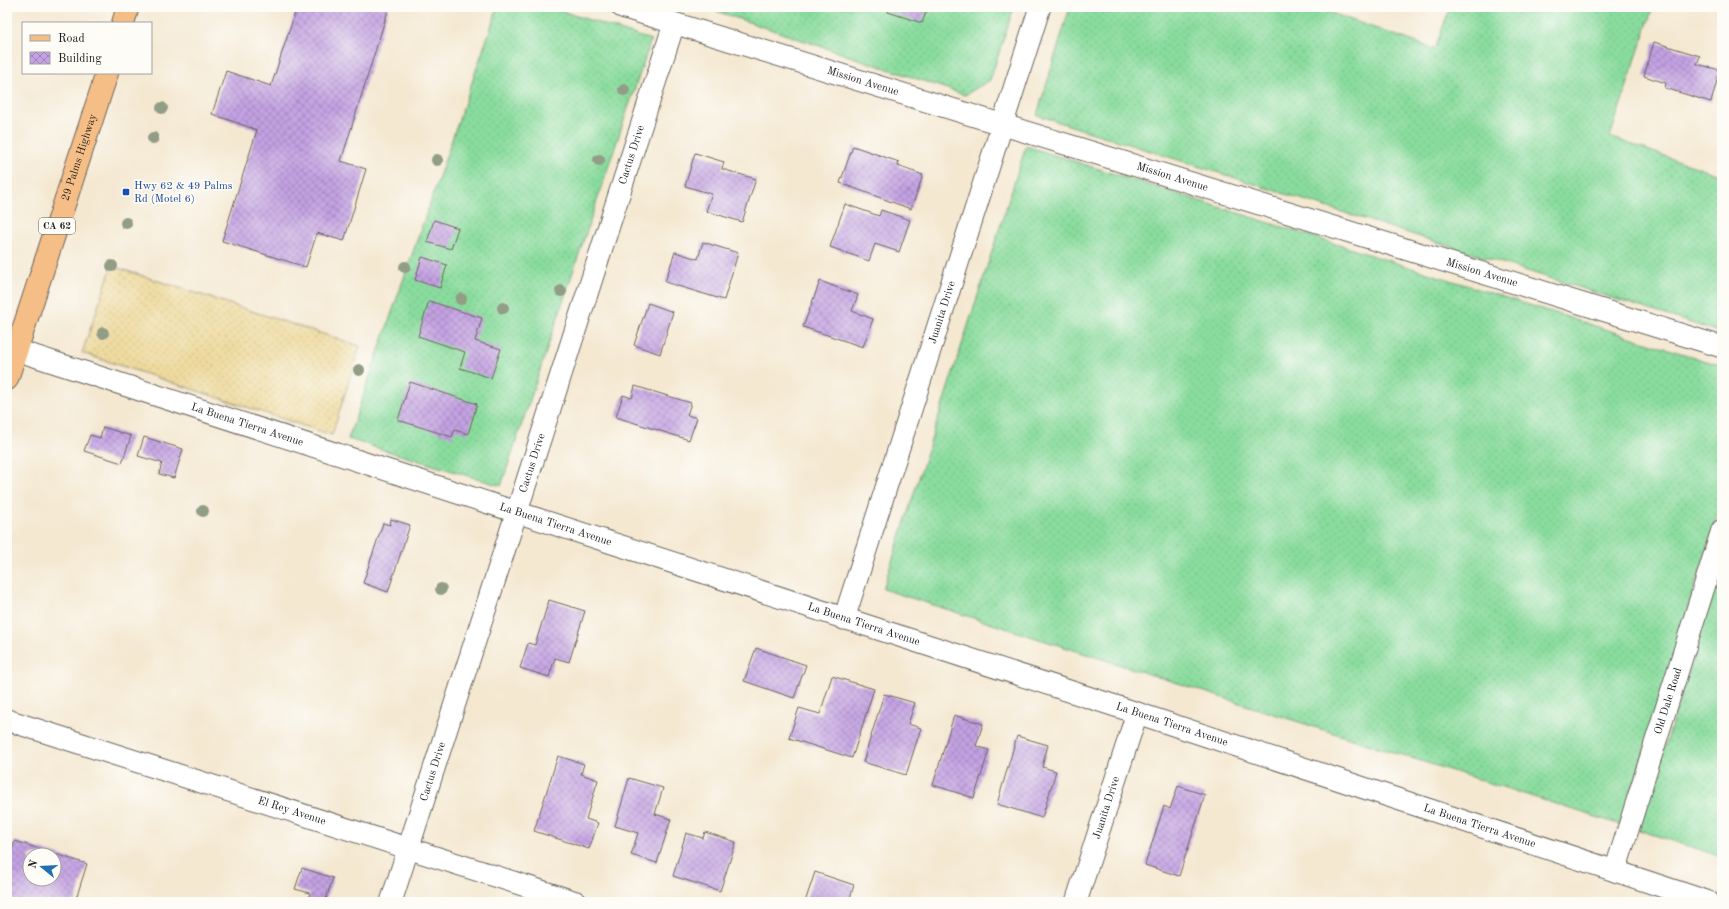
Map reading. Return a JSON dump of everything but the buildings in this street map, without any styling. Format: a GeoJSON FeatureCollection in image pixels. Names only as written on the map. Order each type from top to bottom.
{"type":"FeatureCollection","features":[{"type":"Feature","properties":{"kind":"main road"},"geometry":{"type":"LineString","coordinates":[[123,22],[128,7]]}},
{"type":"Feature","properties":{"kind":"main road","name":"29 Palms Highway"},"geometry":{"type":"LineString","coordinates":[[7,379],[106,74]]}},
{"type":"Feature","properties":{"kind":"street","name":"Mission Avenue"},"geometry":{"type":"LineString","coordinates":[[622,7],[1722,347]]}},
{"type":"Feature","properties":{"kind":"street","name":"Juanita Drive"},"geometry":{"type":"LineString","coordinates":[[844,618],[1004,125],[1040,7]]}},
{"type":"Feature","properties":{"kind":"street","name":"Cactus Drive"},"geometry":{"type":"LineString","coordinates":[[391,902],[518,512],[525,486],[674,24]]}},
{"type":"Feature","properties":{"kind":"street","name":"La Buena Tierra Avenue"},"geometry":{"type":"LineString","coordinates":[[16,350],[1137,713],[1709,902]]}},
{"type":"Feature","properties":{"kind":"street","name":"Old Dale Road"},"geometry":{"type":"LineString","coordinates":[[1616,872],[1722,530]]}},
{"type":"Feature","properties":{"kind":"street","name":"Juanita Drive"},"geometry":{"type":"LineString","coordinates":[[1076,902],[1137,713]]}},
{"type":"Feature","properties":{"kind":"street","name":"El Rey Avenue"},"geometry":{"type":"LineString","coordinates":[[7,720],[576,902]]}},
{"type":"Feature","properties":{"kind":"green space"},"geometry":{"type":"Polygon","coordinates":[[[498,7],[549,7],[651,40],[501,486],[348,439],[498,7]]]}},
{"type":"Feature","properties":{"kind":"green space"},"geometry":{"type":"Polygon","coordinates":[[[704,7],[1014,7],[990,80],[965,95],[704,7]]]}},
{"type":"Feature","properties":{"kind":"green space"},"geometry":{"type":"Polygon","coordinates":[[[1070,7],[1314,7],[1435,49],[1450,7],[1653,7],[1610,137],[1722,176],[1722,332],[1037,115],[1070,7]]]}},
{"type":"Feature","properties":{"kind":"green space"},"geometry":{"type":"Polygon","coordinates":[[[1026,146],[1722,366],[1722,500],[1621,825],[883,589],[1026,146]]]}},
{"type":"Feature","properties":{"kind":"green space"},"geometry":{"type":"Polygon","coordinates":[[[1722,564],[1722,857],[1639,830],[1722,564]]]}},
{"type":"Feature","properties":{"kind":"sand"},"geometry":{"type":"Polygon","coordinates":[[[112,266],[360,346],[332,435],[82,353],[112,266]]]}},
{"type":"Feature","properties":{"kind":"place","name":"Hwy 62 & 49 Palms Rd (Motel 6)"},"geometry":{"type":"Point","coordinates":[126,192]}}]}
